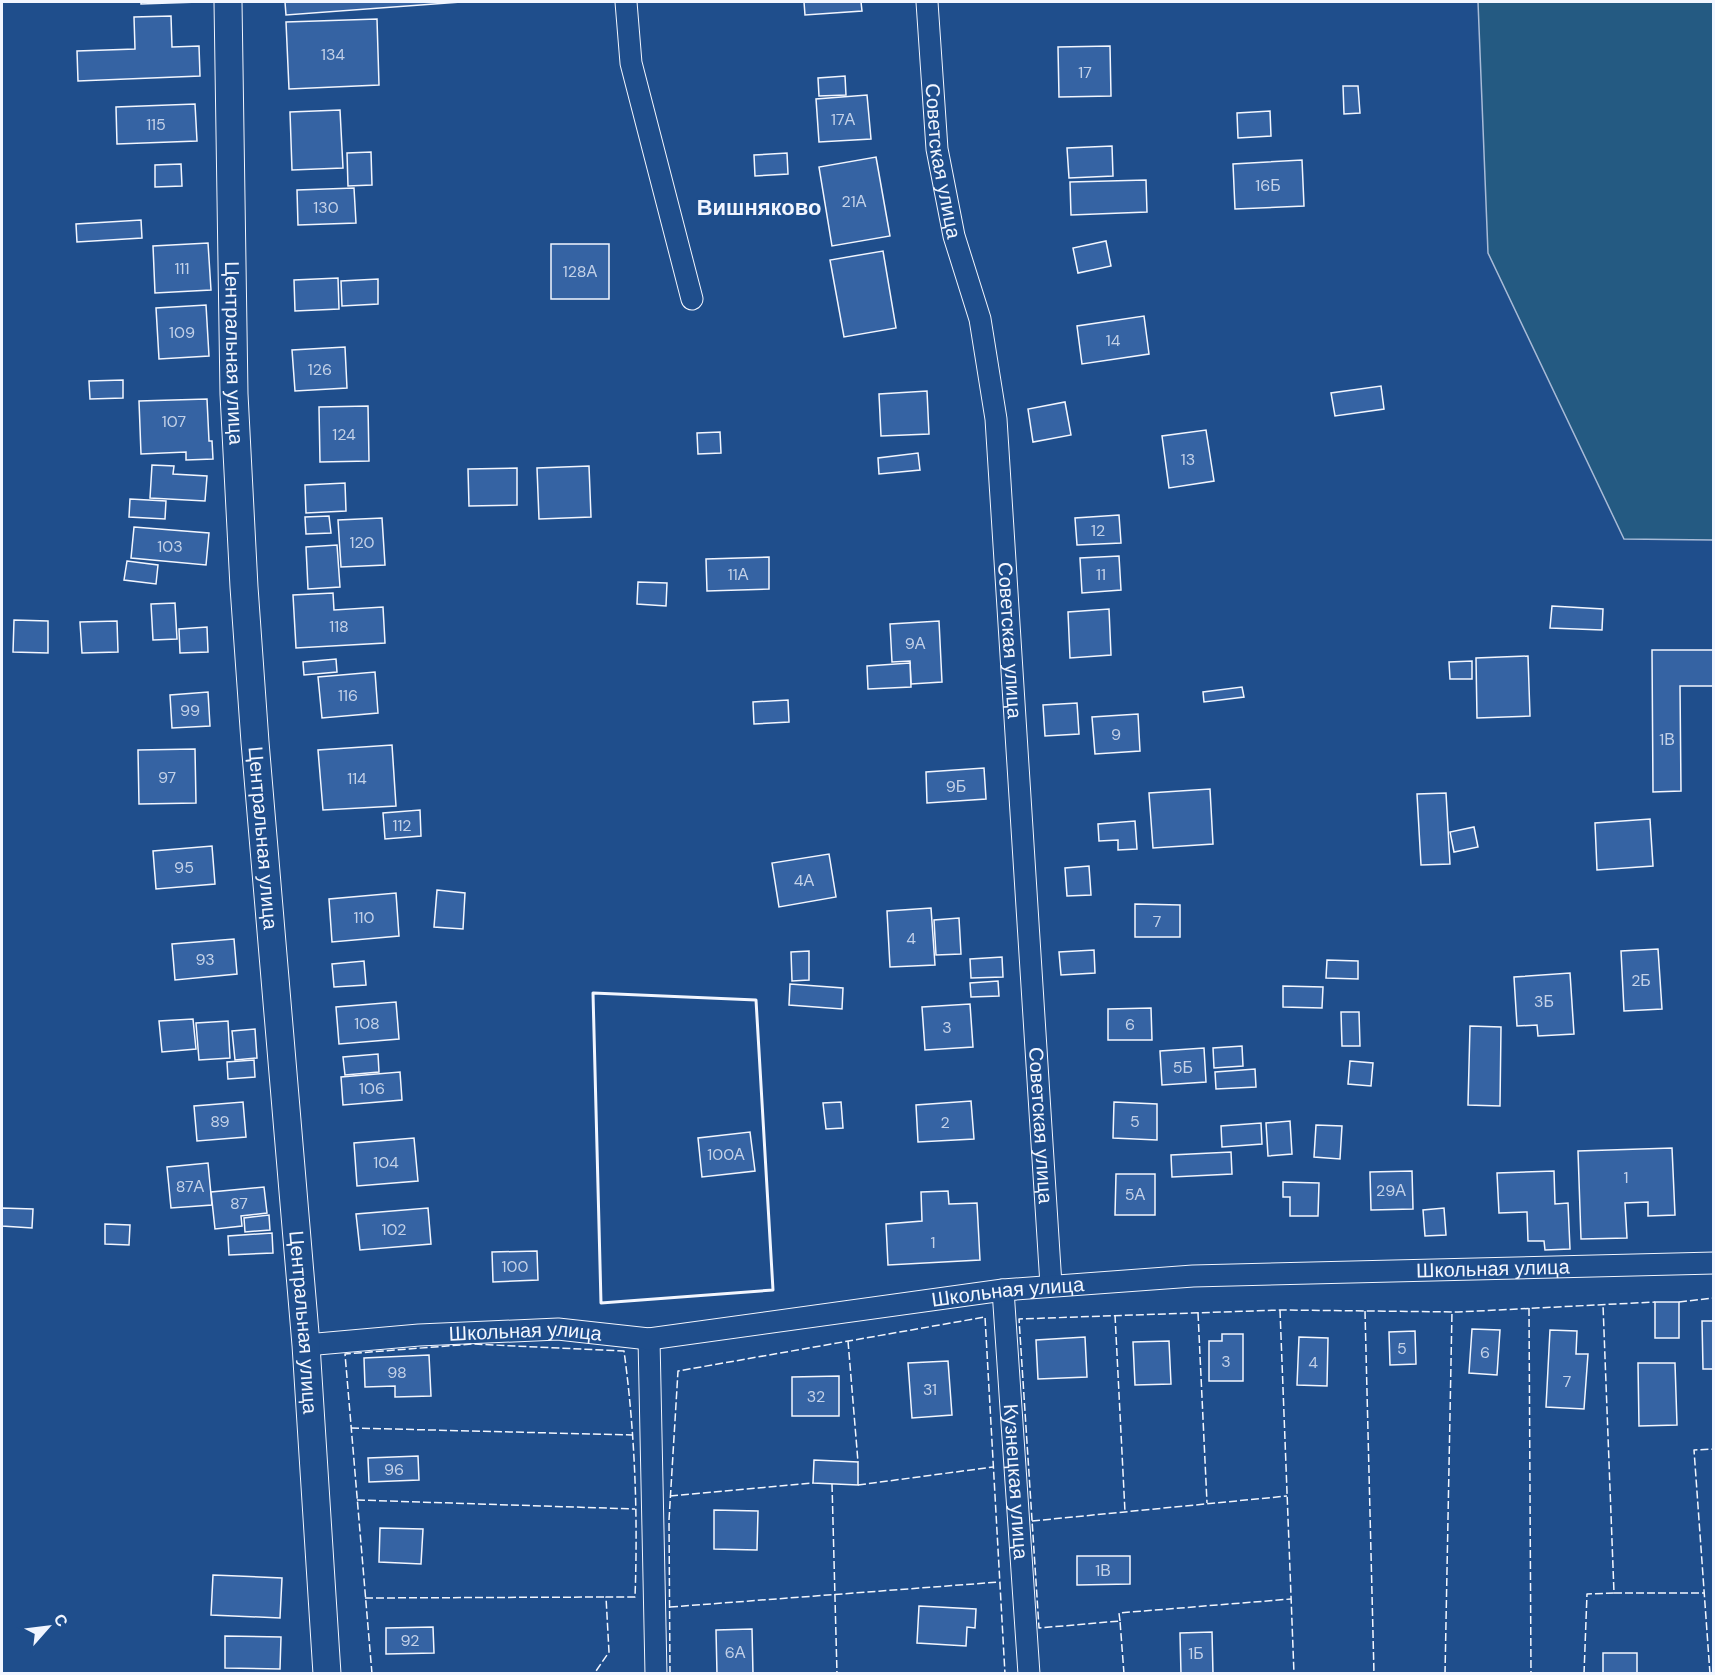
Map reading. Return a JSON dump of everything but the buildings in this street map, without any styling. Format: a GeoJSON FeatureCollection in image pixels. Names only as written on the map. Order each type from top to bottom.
{"type":"FeatureCollection","features":[{"type":"Feature","properties":{"kind":"street","name":"Центральная улица"},"geometry":{"type":"LineString","coordinates":[[228,2],[234,394],[244,576],[256,754],[306,1345],[327,1674]]}},
{"type":"Feature","properties":{"kind":"street"},"geometry":{"type":"LineString","coordinates":[[626,2],[631,63],[692,299]]}},
{"type":"Feature","properties":{"kind":"street","name":"Советская улица"},"geometry":{"type":"LineString","coordinates":[[927,2],[937,149],[954,236],[980,319],[996,419],[1051,1285]]}},
{"type":"Feature","properties":{"kind":"street","name":"Школьная улица"},"geometry":{"type":"LineString","coordinates":[[306,1345],[419,1335],[558,1329],[649,1339],[1003,1290],[1193,1276],[1713,1263]]}},
{"type":"Feature","properties":{"kind":"street","name":"Кузнецкая улица"},"geometry":{"type":"LineString","coordinates":[[1003,1290],[1029,1674]]}},
{"type":"Feature","properties":{"kind":"street"},"geometry":{"type":"LineString","coordinates":[[649,1339],[656,1674]]}},
{"type":"Feature","properties":{"kind":"shaded area"},"geometry":{"type":"Polygon","coordinates":[[[1478,2],[1713,2],[1713,540],[1624,539],[1488,253],[1478,2]]]}},
{"type":"Feature","properties":{"kind":"fence"},"geometry":{"type":"LineString","coordinates":[[1679,1302],[1714,1298]]}},
{"type":"Feature","properties":{"kind":"fence"},"geometry":{"type":"LineString","coordinates":[[1124,1674],[1120,1621],[1039,1628],[1019,1319],[1280,1310],[1458,1312],[1655,1302]]}},
{"type":"Feature","properties":{"kind":"fence"},"geometry":{"type":"LineString","coordinates":[[1584,1674],[1587,1594],[1614,1593],[1603,1305]]}},
{"type":"Feature","properties":{"kind":"fence"},"geometry":{"type":"LineString","coordinates":[[1529,1308],[1531,1674]]}},
{"type":"Feature","properties":{"kind":"fence"},"geometry":{"type":"LineString","coordinates":[[1280,1310],[1294,1674]]}},
{"type":"Feature","properties":{"kind":"fence"},"geometry":{"type":"LineString","coordinates":[[1365,1311],[1374,1674]]}},
{"type":"Feature","properties":{"kind":"fence"},"geometry":{"type":"LineString","coordinates":[[1445,1674],[1452,1311]]}},
{"type":"Feature","properties":{"kind":"fence"},"geometry":{"type":"LineString","coordinates":[[1198,1313],[1207,1503]]}},
{"type":"Feature","properties":{"kind":"fence"},"geometry":{"type":"LineString","coordinates":[[1115,1315],[1125,1512]]}},
{"type":"Feature","properties":{"kind":"fence"},"geometry":{"type":"LineString","coordinates":[[670,1674],[669,1520],[678,1371],[985,1317],[1005,1674]]}},
{"type":"Feature","properties":{"kind":"fence"},"geometry":{"type":"LineString","coordinates":[[848,1341],[858,1462]]}},
{"type":"Feature","properties":{"kind":"fence"},"geometry":{"type":"LineString","coordinates":[[372,1674],[345,1354],[472,1344],[624,1351],[635,1474],[635,1597],[606,1597],[609,1652],[594,1674]]}},
{"type":"Feature","properties":{"kind":"fence"},"geometry":{"type":"LineString","coordinates":[[351,1428],[632,1435]]}},
{"type":"Feature","properties":{"kind":"fence"},"geometry":{"type":"LineString","coordinates":[[1710,1674],[1694,1450],[1714,1449]]}},
{"type":"Feature","properties":{"kind":"fence"},"geometry":{"type":"LineString","coordinates":[[858,1485],[993,1467]]}},
{"type":"Feature","properties":{"kind":"fence"},"geometry":{"type":"LineString","coordinates":[[670,1496],[813,1483]]}},
{"type":"Feature","properties":{"kind":"fence"},"geometry":{"type":"LineString","coordinates":[[832,1484],[837,1674]]}},
{"type":"Feature","properties":{"kind":"fence"},"geometry":{"type":"LineString","coordinates":[[1032,1521],[1287,1496]]}},
{"type":"Feature","properties":{"kind":"fence"},"geometry":{"type":"LineString","coordinates":[[357,1500],[635,1509]]}},
{"type":"Feature","properties":{"kind":"fence"},"geometry":{"type":"LineString","coordinates":[[670,1607],[999,1582]]}},
{"type":"Feature","properties":{"kind":"fence"},"geometry":{"type":"LineString","coordinates":[[1614,1593],[1704,1593]]}},
{"type":"Feature","properties":{"kind":"fence"},"geometry":{"type":"LineString","coordinates":[[365,1598],[606,1597]]}},
{"type":"Feature","properties":{"kind":"fence"},"geometry":{"type":"LineString","coordinates":[[1120,1621],[1119,1613],[1291,1599]]}},
{"type":"Feature","properties":{"kind":"wall"},"geometry":{"type":"LineString","coordinates":[[593,993],[756,1000],[773,1290],[601,1303],[593,993]]}},
{"type":"Feature","properties":{"kind":"district","name":"Вишняково"},"geometry":{"type":"Point","coordinates":[759,207]}}]}
